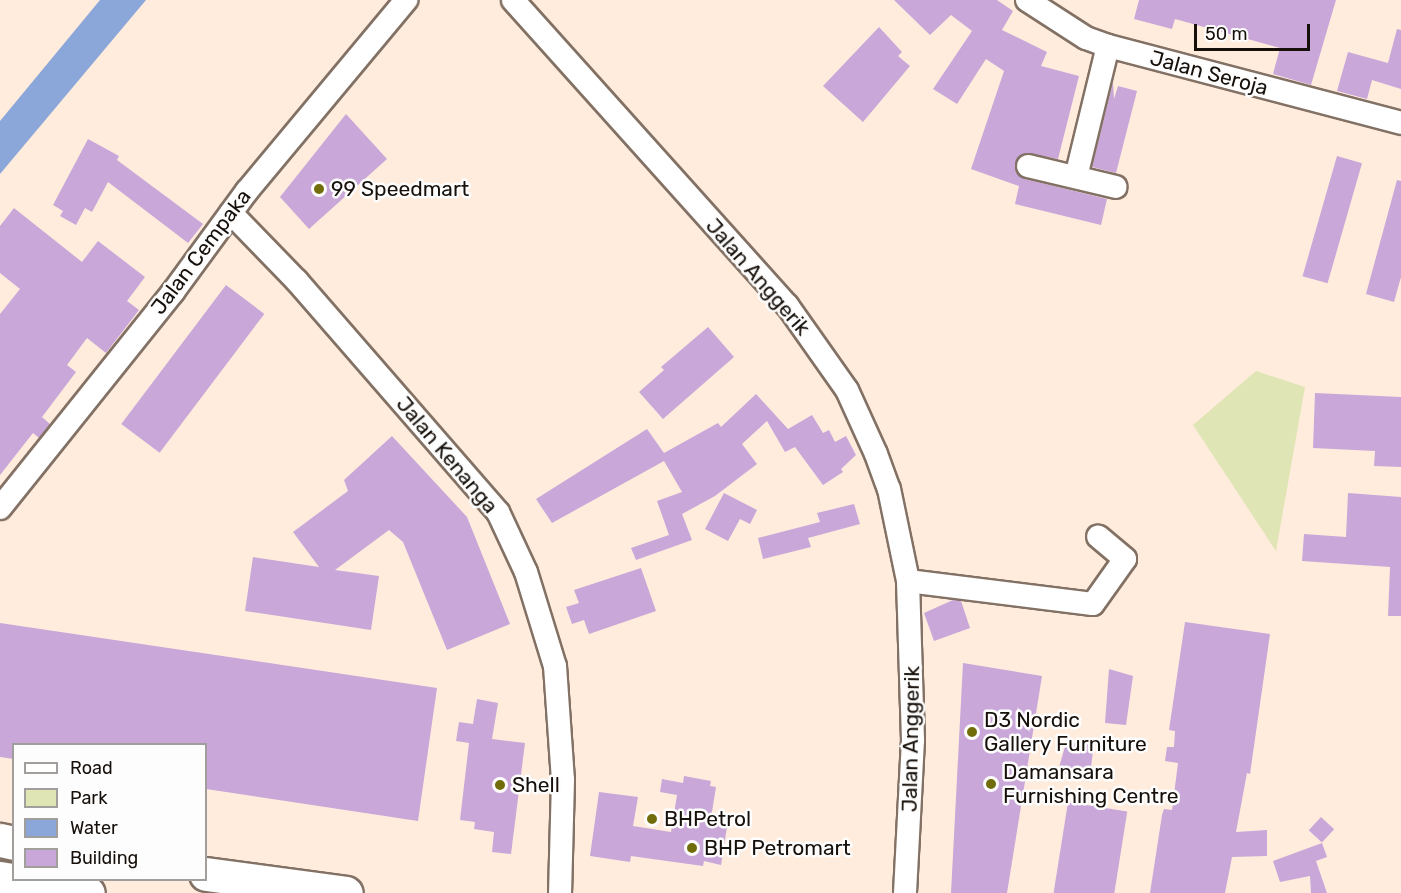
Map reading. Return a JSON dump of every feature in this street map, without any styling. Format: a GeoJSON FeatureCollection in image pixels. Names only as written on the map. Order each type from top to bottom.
{"type":"FeatureCollection","features":[{"type":"Feature","properties":{"kind":"highway"},"geometry":{"type":"LineString","coordinates":[[207,874],[346,893]]}},
{"type":"Feature","properties":{"kind":"highway"},"geometry":{"type":"LineString","coordinates":[[18,881],[88,893]]}},
{"type":"Feature","properties":{"kind":"street","name":"Jalan Cempaka"},"geometry":{"type":"LineString","coordinates":[[0,508],[231,213],[406,0]]}},
{"type":"Feature","properties":{"kind":"street","name":"Jalan Anggerik"},"geometry":{"type":"LineString","coordinates":[[513,0],[787,305],[847,390],[889,489],[908,581],[913,729],[905,893]]}},
{"type":"Feature","properties":{"kind":"street","name":"Jalan Seroja"},"geometry":{"type":"LineString","coordinates":[[1027,0],[1086,38],[1108,46],[1401,123]]}},
{"type":"Feature","properties":{"kind":"street"},"geometry":{"type":"LineString","coordinates":[[1076,177],[1108,46]]}},
{"type":"Feature","properties":{"kind":"street"},"geometry":{"type":"LineString","coordinates":[[1028,166],[1116,187]]}},
{"type":"Feature","properties":{"kind":"street","name":"Jalan Kenanga"},"geometry":{"type":"LineString","coordinates":[[231,213],[297,281],[498,512],[526,572],[555,666],[563,780],[560,893]]}},
{"type":"Feature","properties":{"kind":"street"},"geometry":{"type":"LineString","coordinates":[[908,581],[1092,604],[1125,559],[1098,536]]}},
{"type":"Feature","properties":{"kind":"green space"},"geometry":{"type":"Polygon","coordinates":[[[1256,371],[1305,387],[1276,551],[1193,425],[1256,371]]]}},
{"type":"Feature","properties":{"kind":"water"},"geometry":{"type":"Polygon","coordinates":[[[100,0],[146,0],[0,174],[0,121],[100,0]]]}},
{"type":"Feature","properties":{"kind":"building"},"geometry":{"type":"Polygon","coordinates":[[[894,0],[997,0],[1013,11],[1002,30],[1047,52],[1041,66],[1079,76],[1058,159],[1025,153],[1018,157],[1015,169],[1025,179],[1107,199],[1101,225],[1015,204],[1019,186],[971,169],[1004,71],[986,59],[957,104],[933,89],[972,31],[951,15],[930,35],[894,0]]]}},
{"type":"Feature","properties":{"kind":"building"},"geometry":{"type":"Polygon","coordinates":[[[1139,0],[1336,0],[1311,85],[1273,74],[1280,48],[1175,19],[1172,29],[1134,19],[1139,0]]]}},
{"type":"Feature","properties":{"kind":"building"},"geometry":{"type":"Polygon","coordinates":[[[879,27],[902,52],[898,56],[910,66],[863,122],[823,86],[879,27]]]}},
{"type":"Feature","properties":{"kind":"building"},"geometry":{"type":"Polygon","coordinates":[[[1397,29],[1401,30],[1401,89],[1372,80],[1367,99],[1337,91],[1348,52],[1388,63],[1397,29]]]}},
{"type":"Feature","properties":{"kind":"building"},"geometry":{"type":"Polygon","coordinates":[[[1113,82],[1114,99],[1118,86],[1137,91],[1116,173],[1092,167],[1113,82]]]}},
{"type":"Feature","properties":{"kind":"building"},"geometry":{"type":"Polygon","coordinates":[[[346,114],[387,159],[309,229],[280,197],[346,114]]]}},
{"type":"Feature","properties":{"kind":"building"},"geometry":{"type":"Polygon","coordinates":[[[88,139],[119,156],[117,160],[203,224],[188,243],[108,182],[92,212],[85,208],[76,225],[60,216],[63,211],[53,205],[88,139]]]}},
{"type":"Feature","properties":{"kind":"building"},"geometry":{"type":"Polygon","coordinates":[[[1337,156],[1362,163],[1328,283],[1303,276],[1337,156]]]}},
{"type":"Feature","properties":{"kind":"building"},"geometry":{"type":"Polygon","coordinates":[[[1397,180],[1401,181],[1401,277],[1394,302],[1366,294],[1397,180]]]}},
{"type":"Feature","properties":{"kind":"building"},"geometry":{"type":"Polygon","coordinates":[[[14,208],[82,262],[98,241],[145,277],[127,301],[139,310],[106,353],[87,338],[67,365],[76,372],[42,417],[50,424],[39,438],[33,433],[0,475],[0,314],[20,289],[0,273],[0,226],[14,208]]]}},
{"type":"Feature","properties":{"kind":"building"},"geometry":{"type":"Polygon","coordinates":[[[226,285],[264,314],[160,453],[121,424],[226,285]]]}},
{"type":"Feature","properties":{"kind":"building"},"geometry":{"type":"Polygon","coordinates":[[[708,327],[734,357],[663,419],[639,392],[664,370],[661,367],[708,327]]]}},
{"type":"Feature","properties":{"kind":"building"},"geometry":{"type":"Polygon","coordinates":[[[1315,393],[1401,397],[1401,467],[1374,466],[1375,451],[1313,448],[1315,393]]]}},
{"type":"Feature","properties":{"kind":"building"},"geometry":{"type":"Polygon","coordinates":[[[756,394],[788,429],[812,415],[823,433],[829,430],[835,442],[846,436],[856,455],[841,469],[843,472],[823,485],[795,447],[785,452],[767,421],[742,444],[757,464],[715,496],[682,514],[692,540],[636,560],[631,548],[669,535],[657,501],[682,492],[664,461],[552,523],[536,499],[647,429],[664,453],[718,423],[721,427],[756,394]]]}},
{"type":"Feature","properties":{"kind":"building"},"geometry":{"type":"Polygon","coordinates":[[[392,436],[467,517],[510,624],[447,650],[403,542],[389,530],[335,570],[379,576],[371,630],[245,611],[253,557],[319,567],[293,532],[348,491],[344,480],[392,436]]]}},
{"type":"Feature","properties":{"kind":"building"},"geometry":{"type":"Polygon","coordinates":[[[724,493],[757,510],[750,524],[740,519],[728,541],[705,529],[724,493]]]}},
{"type":"Feature","properties":{"kind":"building"},"geometry":{"type":"Polygon","coordinates":[[[1348,493],[1401,497],[1401,616],[1388,616],[1390,567],[1302,561],[1304,534],[1346,537],[1348,493]]]}},
{"type":"Feature","properties":{"kind":"building"},"geometry":{"type":"Polygon","coordinates":[[[854,504],[860,524],[808,538],[811,547],[763,559],[758,538],[820,522],[817,513],[854,504]]]}},
{"type":"Feature","properties":{"kind":"building"},"geometry":{"type":"Polygon","coordinates":[[[641,568],[656,611],[589,634],[584,620],[572,624],[566,607],[579,603],[574,590],[641,568]]]}},
{"type":"Feature","properties":{"kind":"building"},"geometry":{"type":"Polygon","coordinates":[[[953,600],[961,601],[970,628],[934,641],[924,613],[953,600]]]}},
{"type":"Feature","properties":{"kind":"building"},"geometry":{"type":"Polygon","coordinates":[[[1185,622],[1270,634],[1250,774],[1247,773],[1236,832],[1267,830],[1267,856],[1232,857],[1225,893],[1150,893],[1162,815],[1164,809],[1172,810],[1178,763],[1165,761],[1167,747],[1174,747],[1175,731],[1169,730],[1185,622]]]}},
{"type":"Feature","properties":{"kind":"building"},"geometry":{"type":"Polygon","coordinates":[[[0,623],[437,688],[418,821],[207,789],[207,743],[12,743],[12,759],[0,757],[0,623]]]}},
{"type":"Feature","properties":{"kind":"building","name":"Damansara Furnishing Centre"},"geometry":{"type":"Polygon","coordinates":[[[963,663],[1042,676],[1007,893],[951,893],[963,663]]]}},
{"type":"Feature","properties":{"kind":"building"},"geometry":{"type":"Polygon","coordinates":[[[1109,669],[1133,676],[1126,725],[1105,723],[1109,669]]]}},
{"type":"Feature","properties":{"kind":"building"},"geometry":{"type":"Polygon","coordinates":[[[477,699],[498,703],[492,739],[525,743],[511,854],[492,852],[494,832],[474,829],[475,822],[460,820],[469,743],[456,741],[459,722],[473,724],[477,699]]]}},
{"type":"Feature","properties":{"kind":"building"},"geometry":{"type":"Polygon","coordinates":[[[1066,743],[1094,744],[1089,782],[1058,771],[1066,743]]]}},
{"type":"Feature","properties":{"kind":"building"},"geometry":{"type":"Polygon","coordinates":[[[684,776],[711,781],[710,786],[716,787],[710,824],[727,827],[721,865],[704,861],[703,866],[631,856],[630,862],[590,856],[599,792],[638,797],[633,826],[671,832],[677,795],[660,792],[662,779],[683,783],[684,776]]]}},
{"type":"Feature","properties":{"kind":"building"},"geometry":{"type":"Polygon","coordinates":[[[1068,802],[1127,811],[1114,893],[1054,893],[1068,802]]]}},
{"type":"Feature","properties":{"kind":"building"},"geometry":{"type":"Polygon","coordinates":[[[1321,817],[1334,829],[1322,842],[1309,830],[1321,817]]]}},
{"type":"Feature","properties":{"kind":"building"},"geometry":{"type":"Polygon","coordinates":[[[1322,843],[1327,857],[1316,861],[1327,893],[1311,893],[1310,876],[1280,882],[1273,861],[1322,843]]]}},
{"type":"Feature","properties":{"kind":"place","name":"99 Speedmart"},"geometry":{"type":"Point","coordinates":[319,189]}},
{"type":"Feature","properties":{"kind":"place","name":"D3 Nordic Gallery Furniture"},"geometry":{"type":"Point","coordinates":[972,732]}},
{"type":"Feature","properties":{"kind":"place","name":"Damansara Furnishing Centre"},"geometry":{"type":"Point","coordinates":[991,784]}},
{"type":"Feature","properties":{"kind":"place","name":"Shell"},"geometry":{"type":"Point","coordinates":[500,785]}},
{"type":"Feature","properties":{"kind":"place","name":"BHPetrol"},"geometry":{"type":"Point","coordinates":[652,819]}},
{"type":"Feature","properties":{"kind":"place","name":"BHP Petromart"},"geometry":{"type":"Point","coordinates":[692,848]}}]}
